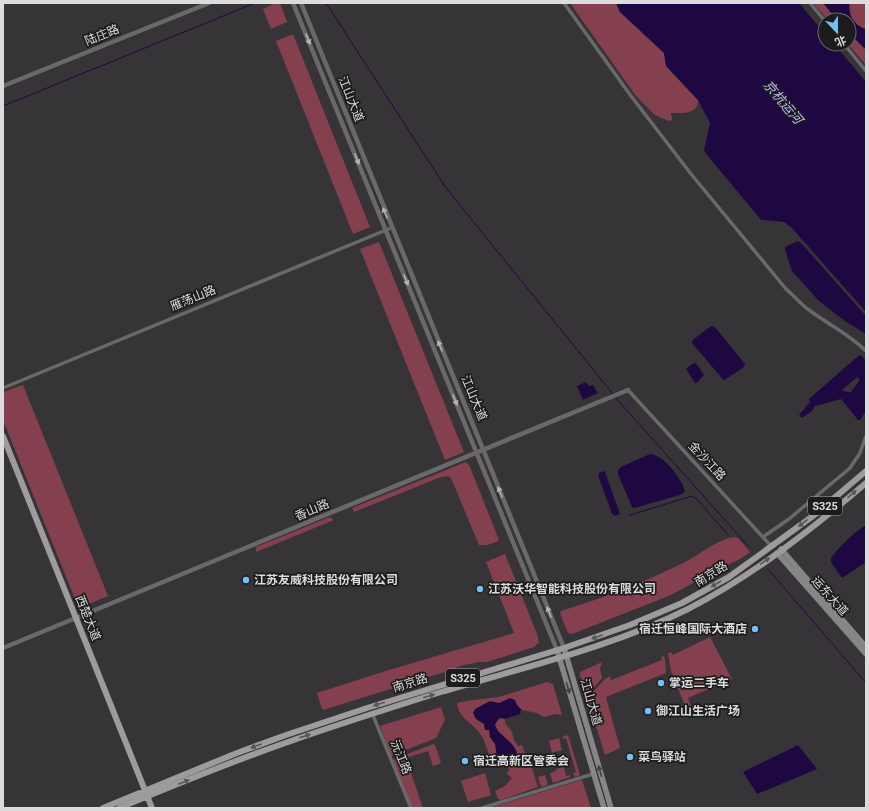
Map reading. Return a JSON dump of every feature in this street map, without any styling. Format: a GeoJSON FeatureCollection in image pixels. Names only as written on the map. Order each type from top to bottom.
{"type":"FeatureCollection","features":[{"type":"Feature","properties":{"kind":"main road","name":"西楚大道"},"geometry":{"type":"LineString","coordinates":[[3,436],[152,808]]}},
{"type":"Feature","properties":{"kind":"main road","name":"南京路"},"geometry":{"type":"LineString","coordinates":[[118,808],[146,793],[237,753],[286,735],[630,626],[682,603],[729,576],[834,499],[866,472]]}},
{"type":"Feature","properties":{"kind":"main road","name":"南京路"},"geometry":{"type":"LineString","coordinates":[[103,808],[372,714],[444,691],[566,656],[632,633],[685,610],[733,583],[818,522],[866,483]]}},
{"type":"Feature","properties":{"kind":"main road","name":"运东大道"},"geometry":{"type":"LineString","coordinates":[[779,551],[866,647]]}},
{"type":"Feature","properties":{"kind":"main road","name":"运东大道"},"geometry":{"type":"LineString","coordinates":[[779,551],[866,654]]}},
{"type":"Feature","properties":{"kind":"main road","name":"江山大道"},"geometry":{"type":"LineString","coordinates":[[564,648],[611,808]]}},
{"type":"Feature","properties":{"kind":"main road","name":"江山大道"},"geometry":{"type":"LineString","coordinates":[[557,650],[604,808]]}},
{"type":"Feature","properties":{"kind":"street","name":"陆庄路"},"geometry":{"type":"LineString","coordinates":[[3,86],[209,3]]}},
{"type":"Feature","properties":{"kind":"street","name":"江山大道"},"geometry":{"type":"LineString","coordinates":[[293,3],[432,347],[557,650]]}},
{"type":"Feature","properties":{"kind":"street","name":"江山大道"},"geometry":{"type":"LineString","coordinates":[[300,3],[564,648]]}},
{"type":"Feature","properties":{"kind":"street"},"geometry":{"type":"LineString","coordinates":[[564,3],[631,96],[691,174],[786,289],[810,311],[850,338],[866,351]]}},
{"type":"Feature","properties":{"kind":"street"},"geometry":{"type":"LineString","coordinates":[[810,3],[818,12]]}},
{"type":"Feature","properties":{"kind":"street"},"geometry":{"type":"LineString","coordinates":[[851,52],[866,71]]}},
{"type":"Feature","properties":{"kind":"street","name":"雁荡山路"},"geometry":{"type":"LineString","coordinates":[[3,388],[391,228]]}},
{"type":"Feature","properties":{"kind":"street","name":"香山路"},"geometry":{"type":"LineString","coordinates":[[3,648],[628,390]]}},
{"type":"Feature","properties":{"kind":"street","name":"金沙江路"},"geometry":{"type":"LineString","coordinates":[[628,390],[771,546]]}},
{"type":"Feature","properties":{"kind":"street"},"geometry":{"type":"LineString","coordinates":[[763,537],[789,519],[850,468],[860,453],[866,436]]}},
{"type":"Feature","properties":{"kind":"street","name":"沅江路"},"geometry":{"type":"LineString","coordinates":[[372,714],[411,808]]}},
{"type":"Feature","properties":{"kind":"street"},"geometry":{"type":"LineString","coordinates":[[482,808],[593,774]]}},
{"type":"Feature","properties":{"kind":"shaded area"},"geometry":{"type":"Polygon","coordinates":[[[276,3],[280,3],[287,22],[271,29],[263,9],[276,3]]]}},
{"type":"Feature","properties":{"kind":"shaded area"},"geometry":{"type":"Polygon","coordinates":[[[570,3],[616,3],[620,12],[664,53],[666,66],[698,100],[695,108],[689,112],[671,113],[672,120],[669,121],[655,115],[636,96],[570,3]]]}},
{"type":"Feature","properties":{"kind":"shaded area"},"geometry":{"type":"Polygon","coordinates":[[[813,3],[866,3],[866,65],[855,52],[857,52],[857,12],[821,12],[813,3]]]}},
{"type":"Feature","properties":{"kind":"shaded area"},"geometry":{"type":"Polygon","coordinates":[[[293,34],[370,227],[353,234],[276,41],[293,34]]]}},
{"type":"Feature","properties":{"kind":"shaded area"},"geometry":{"type":"Polygon","coordinates":[[[379,242],[464,452],[445,460],[360,249],[379,242]]]}},
{"type":"Feature","properties":{"kind":"shaded area"},"geometry":{"type":"Polygon","coordinates":[[[23,385],[108,596],[84,606],[77,604],[3,420],[3,392],[23,385]]]}},
{"type":"Feature","properties":{"kind":"shaded area"},"geometry":{"type":"Polygon","coordinates":[[[466,462],[470,467],[499,540],[492,544],[479,545],[451,478],[448,476],[441,477],[354,512],[352,508],[466,462]]]}},
{"type":"Feature","properties":{"kind":"shaded area"},"geometry":{"type":"Polygon","coordinates":[[[330,517],[334,520],[256,552],[256,547],[330,517]]]}},
{"type":"Feature","properties":{"kind":"shaded area"},"geometry":{"type":"Polygon","coordinates":[[[734,537],[738,538],[750,552],[740,559],[671,595],[572,634],[568,633],[560,613],[561,611],[639,583],[691,559],[721,541],[734,537]]]}},
{"type":"Feature","properties":{"kind":"shaded area"},"geometry":{"type":"Polygon","coordinates":[[[505,554],[537,634],[539,642],[534,647],[487,662],[460,666],[323,710],[317,693],[514,633],[486,562],[505,554]]]}},
{"type":"Feature","properties":{"kind":"shaded area"},"geometry":{"type":"Polygon","coordinates":[[[710,637],[732,679],[688,698],[691,706],[686,708],[671,671],[668,654],[671,652],[673,655],[710,637]]]}},
{"type":"Feature","properties":{"kind":"shaded area"},"geometry":{"type":"Polygon","coordinates":[[[663,656],[665,658],[666,673],[606,697],[620,748],[605,755],[588,697],[605,679],[610,676],[611,680],[662,660],[661,657],[663,656]]]}},
{"type":"Feature","properties":{"kind":"shaded area"},"geometry":{"type":"Polygon","coordinates":[[[602,662],[600,669],[602,678],[589,693],[585,693],[580,672],[602,662]]]}},
{"type":"Feature","properties":{"kind":"shaded area"},"geometry":{"type":"Polygon","coordinates":[[[547,682],[553,684],[562,715],[555,714],[544,717],[537,713],[522,710],[520,711],[521,714],[505,719],[505,723],[513,733],[513,739],[518,746],[522,745],[525,753],[527,753],[538,787],[501,800],[498,799],[495,791],[505,786],[512,778],[507,774],[509,770],[508,766],[501,761],[491,761],[481,735],[460,713],[457,703],[499,697],[547,682]]]}},
{"type":"Feature","properties":{"kind":"shaded area"},"geometry":{"type":"Polygon","coordinates":[[[441,707],[445,720],[436,738],[391,756],[380,726],[441,707]]]}},
{"type":"Feature","properties":{"kind":"shaded area"},"geometry":{"type":"Polygon","coordinates":[[[568,735],[580,775],[575,777],[573,773],[576,772],[566,738],[563,739],[562,737],[568,735]]]}},
{"type":"Feature","properties":{"kind":"shaded area"},"geometry":{"type":"Polygon","coordinates":[[[559,738],[562,750],[552,753],[549,741],[559,738]]]}},
{"type":"Feature","properties":{"kind":"shaded area"},"geometry":{"type":"Polygon","coordinates":[[[433,744],[435,745],[441,763],[433,766],[428,751],[406,758],[423,808],[412,808],[392,760],[433,744]]]}},
{"type":"Feature","properties":{"kind":"shaded area"},"geometry":{"type":"Polygon","coordinates":[[[564,767],[566,776],[570,775],[570,777],[553,783],[550,773],[556,771],[556,769],[564,767]]]}},
{"type":"Feature","properties":{"kind":"shaded area"},"geometry":{"type":"Polygon","coordinates":[[[485,773],[491,795],[468,802],[461,781],[485,773]]]}},
{"type":"Feature","properties":{"kind":"shaded area"},"geometry":{"type":"Polygon","coordinates":[[[545,775],[548,785],[541,787],[538,777],[545,775]]]}},
{"type":"Feature","properties":{"kind":"shaded area"},"geometry":{"type":"Polygon","coordinates":[[[582,780],[591,808],[489,808],[582,780]]]}},
{"type":"Feature","properties":{"kind":"water","name":"京杭运河"},"geometry":{"type":"Polygon","coordinates":[[[616,3],[799,3],[817,24],[817,52],[841,52],[866,82],[866,312],[791,227],[784,222],[761,220],[707,155],[704,150],[710,123],[698,100],[666,66],[664,53],[620,12],[616,3]]]}},
{"type":"Feature","properties":{"kind":"water"},"geometry":{"type":"Polygon","coordinates":[[[823,3],[850,3],[850,12],[830,12],[823,3]]]}},
{"type":"Feature","properties":{"kind":"water"},"geometry":{"type":"Polygon","coordinates":[[[857,25],[866,29],[866,50],[857,41],[857,25]]]}},
{"type":"Feature","properties":{"kind":"water"},"geometry":{"type":"Polygon","coordinates":[[[798,241],[866,316],[866,334],[845,321],[819,301],[792,271],[785,247],[798,241]]]}},
{"type":"Feature","properties":{"kind":"water"},"geometry":{"type":"Polygon","coordinates":[[[711,326],[715,327],[745,364],[744,367],[723,380],[692,343],[694,339],[711,326]]]}},
{"type":"Feature","properties":{"kind":"water"},"geometry":{"type":"Polygon","coordinates":[[[861,355],[866,361],[866,411],[860,420],[858,420],[841,399],[815,406],[812,411],[802,418],[799,415],[810,402],[809,399],[861,355]],[[857,377],[842,390],[851,392],[859,381],[859,378],[857,377]]]}},
{"type":"Feature","properties":{"kind":"water"},"geometry":{"type":"Polygon","coordinates":[[[696,363],[704,375],[698,382],[695,383],[686,369],[692,364],[696,363]]]}},
{"type":"Feature","properties":{"kind":"water"},"geometry":{"type":"Polygon","coordinates":[[[586,382],[589,386],[593,385],[598,393],[583,400],[577,386],[586,382]]]}},
{"type":"Feature","properties":{"kind":"water"},"geometry":{"type":"Polygon","coordinates":[[[650,454],[661,458],[672,468],[681,481],[685,492],[680,495],[634,508],[632,507],[618,474],[618,470],[621,467],[650,454]]]}},
{"type":"Feature","properties":{"kind":"water"},"geometry":{"type":"Polygon","coordinates":[[[603,471],[605,472],[620,514],[615,516],[612,514],[598,475],[603,471]]]}},
{"type":"Feature","properties":{"kind":"water"},"geometry":{"type":"Polygon","coordinates":[[[866,525],[866,562],[842,578],[831,562],[831,558],[847,540],[866,525]]]}},
{"type":"Feature","properties":{"kind":"water"},"geometry":{"type":"Polygon","coordinates":[[[510,698],[515,700],[517,705],[522,710],[520,711],[521,714],[505,719],[500,718],[495,725],[498,731],[512,744],[517,752],[514,761],[511,763],[505,759],[500,759],[497,757],[495,744],[490,737],[489,730],[485,730],[484,724],[476,719],[473,713],[475,709],[490,701],[499,703],[510,698]]]}},
{"type":"Feature","properties":{"kind":"water"},"geometry":{"type":"Polygon","coordinates":[[[798,745],[817,769],[757,794],[743,772],[798,745]]]}},
{"type":"Feature","properties":{"kind":"waterway"},"geometry":{"type":"LineString","coordinates":[[3,106],[255,3]]}},
{"type":"Feature","properties":{"kind":"waterway"},"geometry":{"type":"LineString","coordinates":[[326,3],[446,188],[613,394]]}},
{"type":"Feature","properties":{"kind":"waterway"},"geometry":{"type":"LineString","coordinates":[[615,397],[749,547]]}},
{"type":"Feature","properties":{"kind":"waterway"},"geometry":{"type":"LineString","coordinates":[[630,515],[692,496],[697,499],[728,535]]}},
{"type":"Feature","properties":{"kind":"waterway"},"geometry":{"type":"LineString","coordinates":[[768,569],[866,683]]}},
{"type":"Feature","properties":{"kind":"place","name":"江苏友威科技股份有限公司"},"geometry":{"type":"Point","coordinates":[246,580]}},
{"type":"Feature","properties":{"kind":"place","name":"江苏沃华智能科技股份有限公司"},"geometry":{"type":"Point","coordinates":[480,589]}},
{"type":"Feature","properties":{"kind":"place","name":"宿迁恒峰国际大酒店"},"geometry":{"type":"Point","coordinates":[755,629]}},
{"type":"Feature","properties":{"kind":"place","name":"掌运二手车"},"geometry":{"type":"Point","coordinates":[661,683]}},
{"type":"Feature","properties":{"kind":"place","name":"御江山生活广场"},"geometry":{"type":"Point","coordinates":[648,711]}},
{"type":"Feature","properties":{"kind":"place","name":"菜鸟驿站"},"geometry":{"type":"Point","coordinates":[630,757]}},
{"type":"Feature","properties":{"kind":"place","name":"宿迁高新区管委会"},"geometry":{"type":"Point","coordinates":[465,761]}}]}
